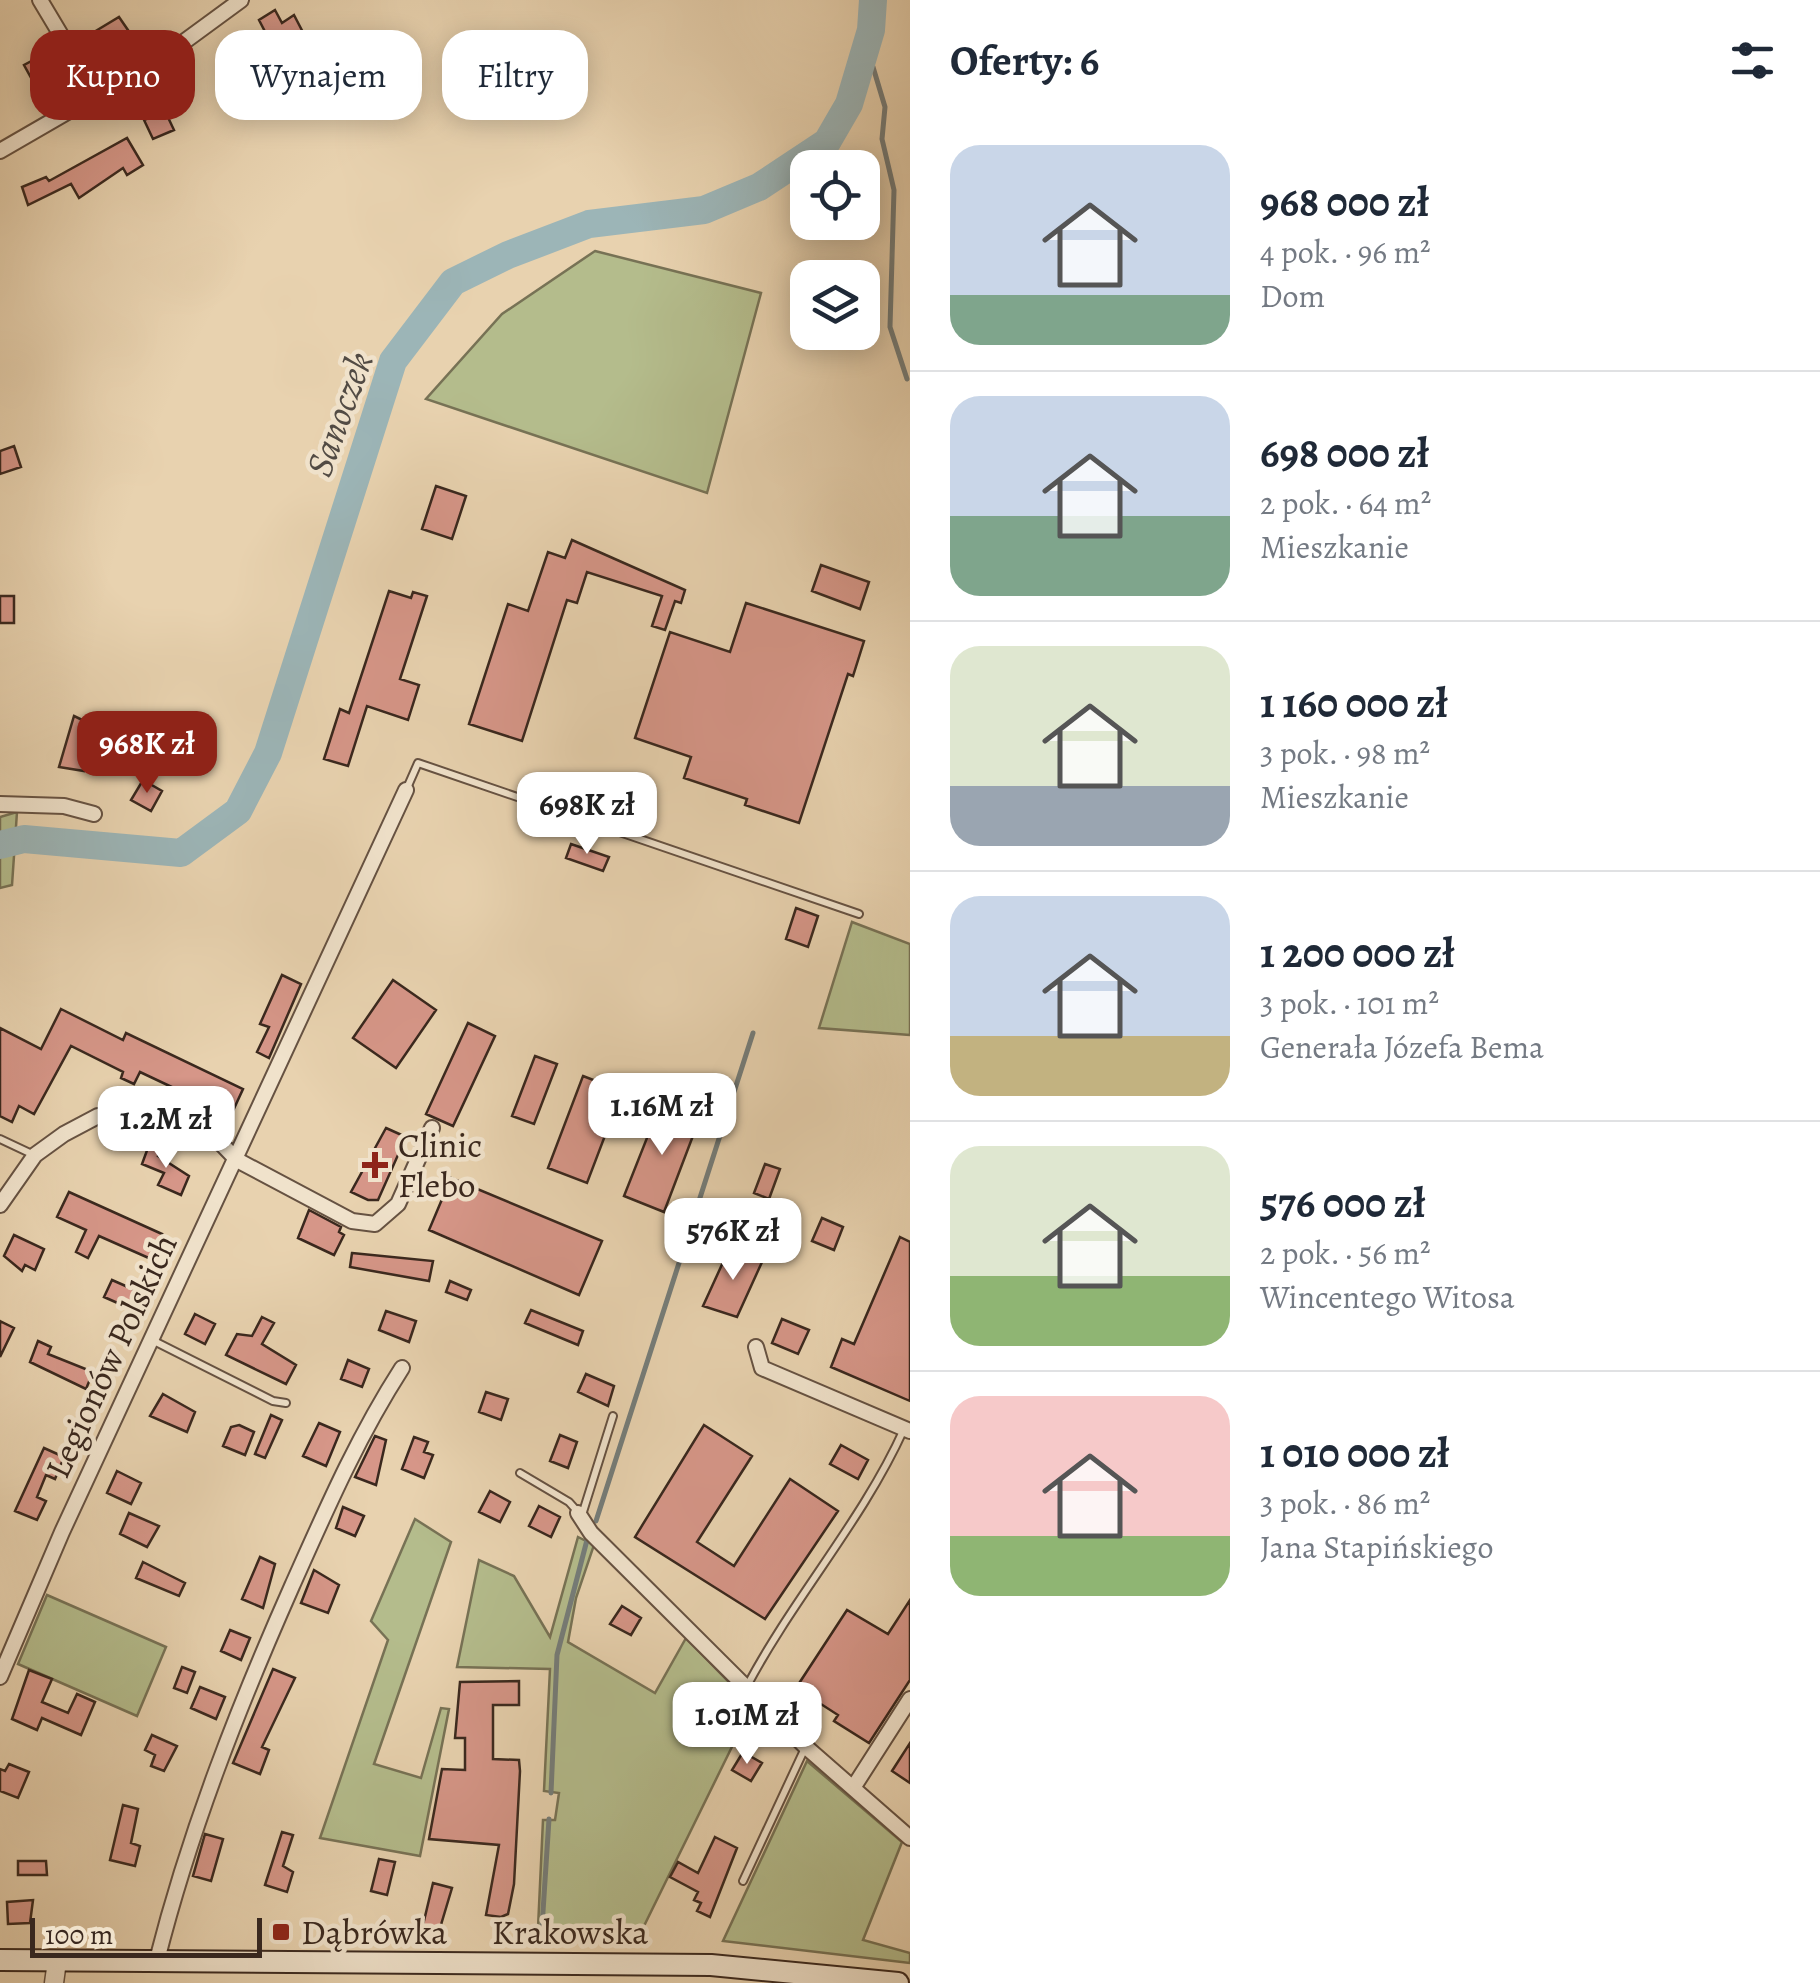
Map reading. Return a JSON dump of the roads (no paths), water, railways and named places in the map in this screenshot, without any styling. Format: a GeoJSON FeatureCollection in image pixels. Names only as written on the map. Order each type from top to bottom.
{"type":"FeatureCollection","features":[{"type":"Feature","properties":{"kind":"main road","name":"Krakowska"},"geometry":{"type":"LineString","coordinates":[[0,1960],[710,1965],[898,1983]]}},
{"type":"Feature","properties":{"kind":"street"},"geometry":{"type":"LineString","coordinates":[[40,0],[58,30]]}},
{"type":"Feature","properties":{"kind":"street"},"geometry":{"type":"LineString","coordinates":[[195,34],[241,0]]}},
{"type":"Feature","properties":{"kind":"street"},"geometry":{"type":"LineString","coordinates":[[0,152],[57,120]]}},
{"type":"Feature","properties":{"kind":"street","name":"Legionów Polskich"},"geometry":{"type":"LineString","coordinates":[[0,1677],[406,790]]}},
{"type":"Feature","properties":{"kind":"street"},"geometry":{"type":"LineString","coordinates":[[0,804],[64,806],[94,814]]}},
{"type":"Feature","properties":{"kind":"street"},"geometry":{"type":"LineString","coordinates":[[0,1205],[35,1155],[98,1116],[138,1108],[161,1112],[212,1134],[237,1160],[352,1221],[375,1224],[398,1204],[432,1128]]}},
{"type":"Feature","properties":{"kind":"street"},"geometry":{"type":"LineString","coordinates":[[756,1348],[762,1368],[907,1430]]}},
{"type":"Feature","properties":{"kind":"street"},"geometry":{"type":"LineString","coordinates":[[158,1960],[178,1881],[228,1737],[346,1461],[402,1368]]}},
{"type":"Feature","properties":{"kind":"street"},"geometry":{"type":"LineString","coordinates":[[580,1516],[806,1747],[910,1838]]}},
{"type":"Feature","properties":{"kind":"street"},"geometry":{"type":"LineString","coordinates":[[853,1788],[910,1699]]}},
{"type":"Feature","properties":{"kind":"street"},"geometry":{"type":"LineString","coordinates":[[54,1983],[56,1961]]}},
{"type":"Feature","properties":{"kind":"lane"},"geometry":{"type":"LineString","coordinates":[[406,790],[418,763],[859,914]]}},
{"type":"Feature","properties":{"kind":"lane"},"geometry":{"type":"LineString","coordinates":[[0,1139],[35,1155]]}},
{"type":"Feature","properties":{"kind":"lane"},"geometry":{"type":"LineString","coordinates":[[151,1340],[273,1401],[286,1403]]}},
{"type":"Feature","properties":{"kind":"lane"},"geometry":{"type":"LineString","coordinates":[[580,1516],[613,1416]]}},
{"type":"Feature","properties":{"kind":"lane"},"geometry":{"type":"LineString","coordinates":[[746,1687],[768,1645],[907,1430]]}},
{"type":"Feature","properties":{"kind":"lane"},"geometry":{"type":"LineString","coordinates":[[520,1473],[569,1502],[580,1516]]}},
{"type":"Feature","properties":{"kind":"lane"},"geometry":{"type":"LineString","coordinates":[[743,1880],[806,1747]]}},
{"type":"Feature","properties":{"kind":"waterway","name":"Sanoczek"},"geometry":{"type":"LineString","coordinates":[[0,845],[24,839],[181,853],[238,811],[268,753],[393,361],[453,282],[508,255],[589,224],[704,210],[759,187],[827,142],[849,104],[871,30],[873,0]]}},
{"type":"Feature","properties":{"kind":"waterway"},"geometry":{"type":"LineString","coordinates":[[863,57],[873,67],[885,107],[882,139],[894,190],[890,327],[907,379]]}},
{"type":"Feature","properties":{"kind":"waterway"},"geometry":{"type":"LineString","coordinates":[[596,1521],[753,1033]]}},
{"type":"Feature","properties":{"kind":"waterway"},"geometry":{"type":"LineString","coordinates":[[551,1793],[557,1655],[587,1540]]}},
{"type":"Feature","properties":{"kind":"waterway"},"geometry":{"type":"LineString","coordinates":[[542,1927],[549,1819]]}},
{"type":"Feature","properties":{"kind":"place","name":"Clinic Flebo"},"geometry":{"type":"Point","coordinates":[375,1165]}},
{"type":"Feature","properties":{"kind":"place","name":"Dąbrówka"},"geometry":{"type":"Point","coordinates":[281,1932]}}]}
